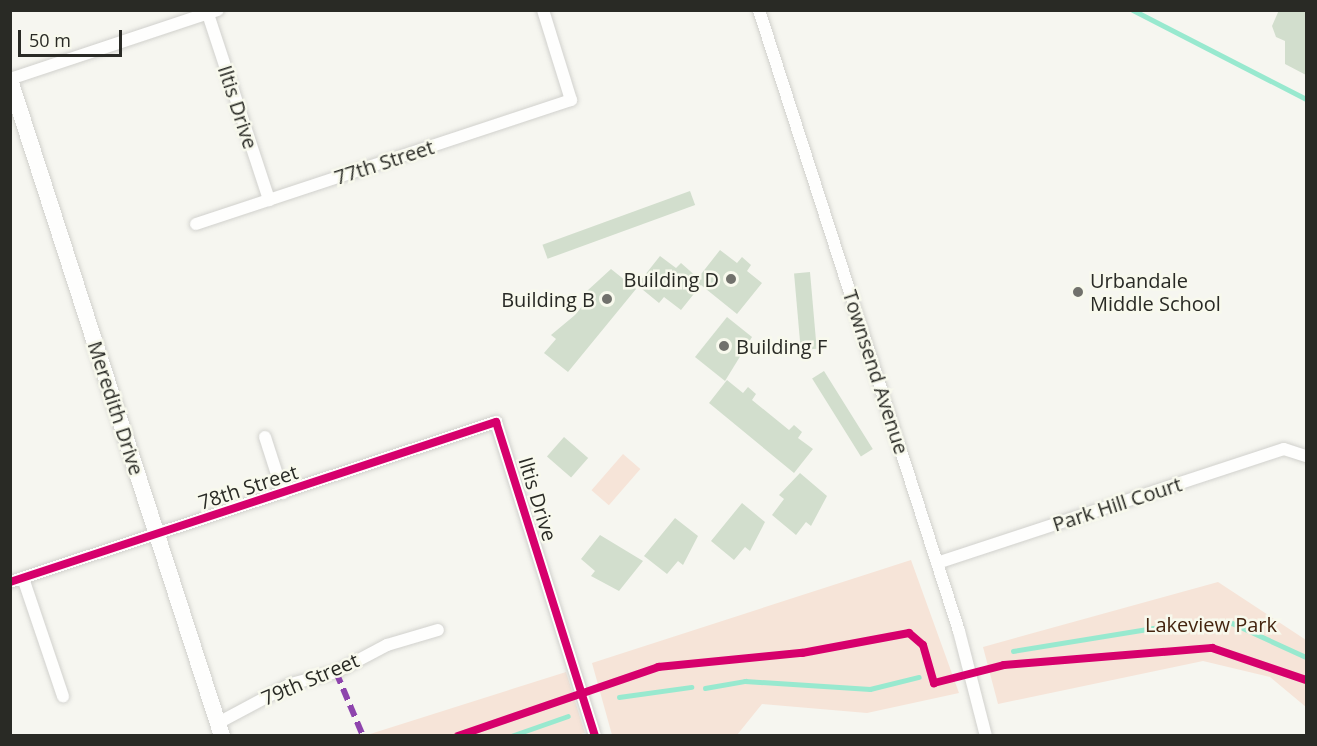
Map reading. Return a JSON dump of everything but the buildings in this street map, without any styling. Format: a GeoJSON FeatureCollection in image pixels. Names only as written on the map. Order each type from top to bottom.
{"type":"FeatureCollection","features":[{"type":"Feature","properties":{"kind":"main road","name":"Meredith Drive"},"geometry":{"type":"LineString","coordinates":[[10,79],[220,729]]}},
{"type":"Feature","properties":{"kind":"street","name":"77th Street"},"geometry":{"type":"LineString","coordinates":[[196,224],[571,100],[543,10]]}},
{"type":"Feature","properties":{"kind":"street","name":"Townsend Avenue"},"geometry":{"type":"LineString","coordinates":[[759,10],[937,563],[986,735]]}},
{"type":"Feature","properties":{"kind":"street"},"geometry":{"type":"LineString","coordinates":[[10,79],[213,12]]}},
{"type":"Feature","properties":{"kind":"street","name":"Iltis Drive"},"geometry":{"type":"LineString","coordinates":[[213,12],[269,200]]}},
{"type":"Feature","properties":{"kind":"street","name":"Iltis Drive"},"geometry":{"type":"LineString","coordinates":[[496,422],[595,735]]}},
{"type":"Feature","properties":{"kind":"street","name":"78th Street"},"geometry":{"type":"LineString","coordinates":[[17,580],[496,422]]}},
{"type":"Feature","properties":{"kind":"street"},"geometry":{"type":"LineString","coordinates":[[265,437],[283,493]]}},
{"type":"Feature","properties":{"kind":"street","name":"Park Hill Court"},"geometry":{"type":"LineString","coordinates":[[937,563],[1284,449],[1302,454]]}},
{"type":"Feature","properties":{"kind":"street"},"geometry":{"type":"LineString","coordinates":[[17,580],[63,696]]}},
{"type":"Feature","properties":{"kind":"street","name":"79th Street"},"geometry":{"type":"LineString","coordinates":[[220,729],[291,684],[336,672],[387,645],[438,630]]}},
{"type":"Feature","properties":{"kind":"green space"},"geometry":{"type":"Polygon","coordinates":[[[623,454],[640,469],[609,505],[592,490],[623,454]]]}},
{"type":"Feature","properties":{"kind":"green space"},"geometry":{"type":"Polygon","coordinates":[[[911,560],[959,693],[867,713],[762,704],[737,735],[612,735],[592,663],[911,560]]]}},
{"type":"Feature","properties":{"kind":"green space","name":"Lakeview Park"},"geometry":{"type":"Polygon","coordinates":[[[1218,582],[1306,640],[1306,707],[1270,677],[1203,661],[998,704],[983,647],[1218,582]]]}},
{"type":"Feature","properties":{"kind":"green space"},"geometry":{"type":"Polygon","coordinates":[[[566,672],[585,733],[577,735],[367,735],[566,672]]]}},
{"type":"Feature","properties":{"kind":"waterway"},"geometry":{"type":"LineString","coordinates":[[1133,10],[1306,99]]}},
{"type":"Feature","properties":{"kind":"waterway"},"geometry":{"type":"LineString","coordinates":[[1013,651],[1153,628],[1232,623],[1306,657]]}},
{"type":"Feature","properties":{"kind":"waterway"},"geometry":{"type":"LineString","coordinates":[[705,688],[745,681],[870,689],[919,677]]}},
{"type":"Feature","properties":{"kind":"waterway"},"geometry":{"type":"LineString","coordinates":[[619,697],[691,687]]}},
{"type":"Feature","properties":{"kind":"waterway"},"geometry":{"type":"LineString","coordinates":[[511,736],[568,716]]}},
{"type":"Feature","properties":{"kind":"marked path"},"geometry":{"type":"LineString","coordinates":[[336,672],[363,736]]}},
{"type":"Feature","properties":{"kind":"cycle path"},"geometry":{"type":"LineString","coordinates":[[10,582],[496,422],[595,736]]}},
{"type":"Feature","properties":{"kind":"cycle path"},"geometry":{"type":"LineString","coordinates":[[458,736],[658,667],[802,653],[909,633],[923,645],[934,683],[1004,665],[1212,648],[1306,680]]}},
{"type":"Feature","properties":{"kind":"place","name":"Building D"},"geometry":{"type":"Point","coordinates":[731,279]}},
{"type":"Feature","properties":{"kind":"place","name":"Urbandale Middle School"},"geometry":{"type":"Point","coordinates":[1078,292]}},
{"type":"Feature","properties":{"kind":"place","name":"Building B"},"geometry":{"type":"Point","coordinates":[607,299]}},
{"type":"Feature","properties":{"kind":"place","name":"Building F"},"geometry":{"type":"Point","coordinates":[724,346]}}]}
